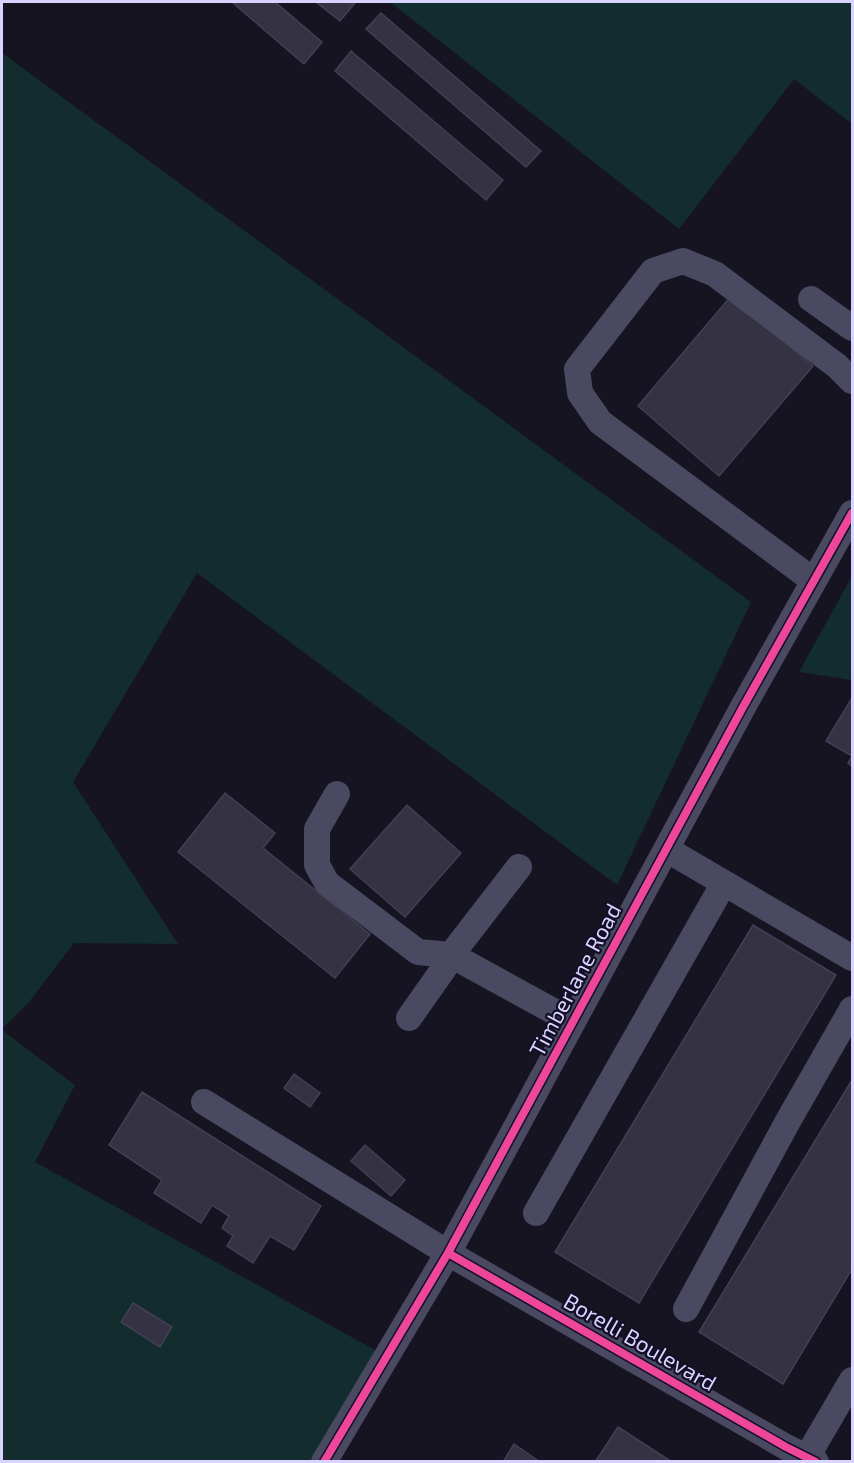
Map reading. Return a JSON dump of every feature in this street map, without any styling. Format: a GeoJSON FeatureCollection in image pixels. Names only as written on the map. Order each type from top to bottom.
{"type":"FeatureCollection","features":[{"type":"Feature","properties":{"kind":"street"},"geometry":{"type":"LineString","coordinates":[[814,581],[600,422],[580,393],[577,369],[653,271],[683,261],[715,274],[837,366],[852,381]]}},
{"type":"Feature","properties":{"kind":"street"},"geometry":{"type":"LineString","coordinates":[[811,299],[852,328]]}},
{"type":"Feature","properties":{"kind":"street","name":"Timberlane Road"},"geometry":{"type":"LineString","coordinates":[[324,1461],[448,1253],[743,707],[852,513]]}},
{"type":"Feature","properties":{"kind":"street"},"geometry":{"type":"LineString","coordinates":[[337,794],[317,829],[317,865],[327,883],[418,952],[451,955],[573,1022]]}},
{"type":"Feature","properties":{"kind":"street"},"geometry":{"type":"LineString","coordinates":[[666,849],[852,958]]}},
{"type":"Feature","properties":{"kind":"street"},"geometry":{"type":"LineString","coordinates":[[409,1018],[451,955],[519,867]]}},
{"type":"Feature","properties":{"kind":"street"},"geometry":{"type":"LineString","coordinates":[[536,1214],[724,884]]}},
{"type":"Feature","properties":{"kind":"street"},"geometry":{"type":"LineString","coordinates":[[686,1309],[852,1009]]}},
{"type":"Feature","properties":{"kind":"street","name":"Borelli Boulevard"},"geometry":{"type":"LineString","coordinates":[[204,1102],[448,1253],[811,1459]]}},
{"type":"Feature","properties":{"kind":"street"},"geometry":{"type":"LineString","coordinates":[[811,1459],[852,1380]]}},
{"type":"Feature","properties":{"kind":"green space"},"geometry":{"type":"Polygon","coordinates":[[[390,2],[852,2],[852,124],[794,79],[679,229],[390,2]]]}},
{"type":"Feature","properties":{"kind":"green space"},"geometry":{"type":"Polygon","coordinates":[[[2,53],[751,602],[617,885],[197,573],[73,782],[178,944],[74,943],[29,1002],[2,1029],[2,53]]]}},
{"type":"Feature","properties":{"kind":"green space"},"geometry":{"type":"Polygon","coordinates":[[[852,576],[852,680],[799,672],[852,576]]]}},
{"type":"Feature","properties":{"kind":"green space"},"geometry":{"type":"Polygon","coordinates":[[[2,1030],[75,1085],[35,1162],[384,1355],[324,1461],[2,1461],[2,1030]]]}},
{"type":"Feature","properties":{"kind":"building"},"geometry":{"type":"Polygon","coordinates":[[[232,2],[275,2],[322,42],[304,64],[232,2]]]}},
{"type":"Feature","properties":{"kind":"building"},"geometry":{"type":"Polygon","coordinates":[[[316,2],[353,2],[355,3],[340,21],[316,2]]]}},
{"type":"Feature","properties":{"kind":"building"},"geometry":{"type":"Polygon","coordinates":[[[381,13],[541,151],[526,167],[366,29],[381,13]]]}},
{"type":"Feature","properties":{"kind":"building"},"geometry":{"type":"Polygon","coordinates":[[[351,51],[503,180],[486,200],[335,71],[351,51]]]}},
{"type":"Feature","properties":{"kind":"building"},"geometry":{"type":"Polygon","coordinates":[[[731,296],[813,366],[719,476],[638,406],[731,296]]]}},
{"type":"Feature","properties":{"kind":"building"},"geometry":{"type":"Polygon","coordinates":[[[852,698],[852,756],[826,741],[852,698]]]}},
{"type":"Feature","properties":{"kind":"building"},"geometry":{"type":"Polygon","coordinates":[[[225,793],[275,833],[263,848],[370,934],[335,978],[178,852],[225,793]]]}},
{"type":"Feature","properties":{"kind":"building"},"geometry":{"type":"Polygon","coordinates":[[[407,805],[461,853],[405,917],[350,869],[407,805]]]}},
{"type":"Feature","properties":{"kind":"building"},"geometry":{"type":"Polygon","coordinates":[[[753,925],[836,975],[639,1303],[555,1252],[753,925]]]}},
{"type":"Feature","properties":{"kind":"building"},"geometry":{"type":"Polygon","coordinates":[[[294,1074],[320,1093],[310,1107],[284,1088],[294,1074]]]}},
{"type":"Feature","properties":{"kind":"building"},"geometry":{"type":"Polygon","coordinates":[[[852,1080],[852,1269],[783,1384],[699,1332],[852,1080]]]}},
{"type":"Feature","properties":{"kind":"building"},"geometry":{"type":"Polygon","coordinates":[[[142,1092],[321,1206],[294,1250],[270,1236],[253,1263],[227,1246],[233,1236],[222,1228],[229,1216],[212,1205],[201,1223],[154,1193],[162,1180],[109,1145],[142,1092]]]}},
{"type":"Feature","properties":{"kind":"building"},"geometry":{"type":"Polygon","coordinates":[[[365,1145],[405,1180],[391,1196],[351,1161],[365,1145]]]}},
{"type":"Feature","properties":{"kind":"building"},"geometry":{"type":"Polygon","coordinates":[[[133,1303],[172,1327],[160,1347],[121,1322],[133,1303]]]}},
{"type":"Feature","properties":{"kind":"building"},"geometry":{"type":"Polygon","coordinates":[[[618,1427],[672,1462],[595,1462],[618,1427]]]}},
{"type":"Feature","properties":{"kind":"building"},"geometry":{"type":"Polygon","coordinates":[[[514,1444],[540,1462],[503,1462],[514,1444]]]}},
{"type":"Feature","properties":{"kind":"cycle path"},"geometry":{"type":"LineString","coordinates":[[324,1462],[448,1253],[743,707],[852,513]]}},
{"type":"Feature","properties":{"kind":"cycle path"},"geometry":{"type":"LineString","coordinates":[[448,1253],[816,1462]]}}]}
